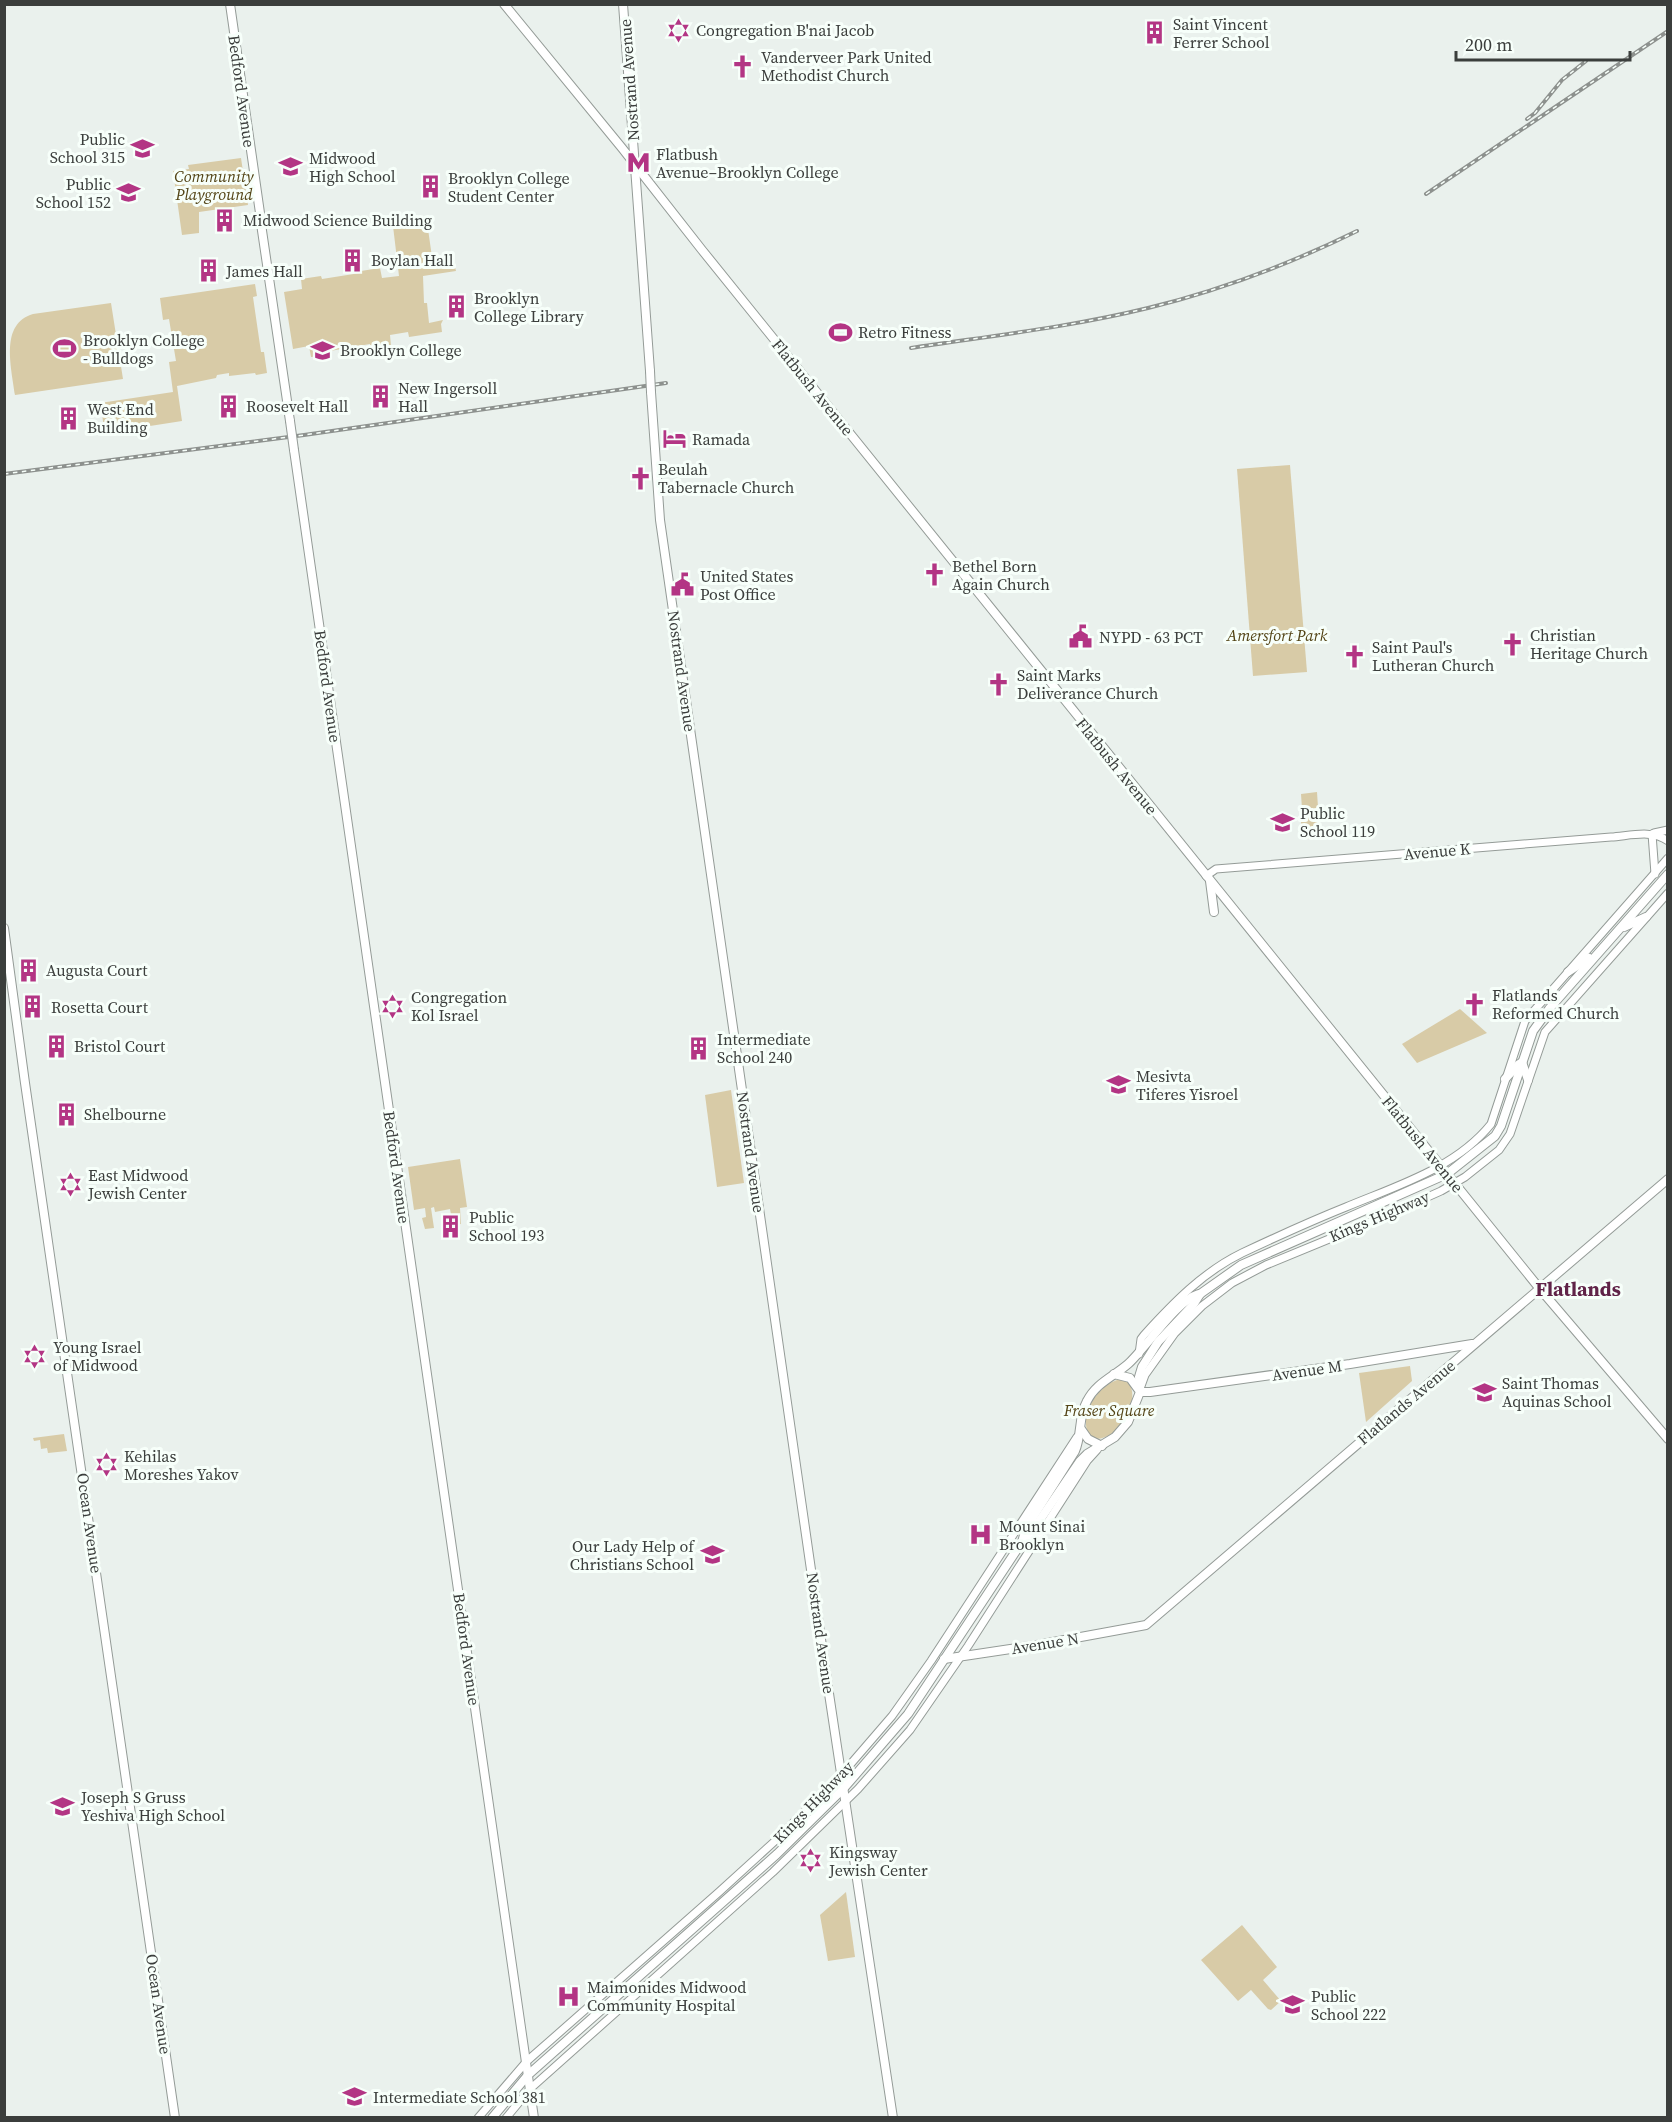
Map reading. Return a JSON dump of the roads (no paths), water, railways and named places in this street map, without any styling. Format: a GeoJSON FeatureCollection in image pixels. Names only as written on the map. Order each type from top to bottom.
{"type":"FeatureCollection","features":[{"type":"Feature","properties":{"kind":"main road","name":"Bedford Avenue"},"geometry":{"type":"LineString","coordinates":[[230,4],[534,2118]]}},
{"type":"Feature","properties":{"kind":"main road","name":"Flatbush Avenue"},"geometry":{"type":"LineString","coordinates":[[504,4],[1539,1289],[1668,1439]]}},
{"type":"Feature","properties":{"kind":"main road","name":"Nostrand Avenue"},"geometry":{"type":"LineString","coordinates":[[623,4],[660,520],[893,2118]]}},
{"type":"Feature","properties":{"kind":"main road","name":"Kings Highway"},"geometry":{"type":"LineString","coordinates":[[1022,1542],[1028,1539],[1080,1461],[1087,1454],[1115,1437],[1128,1422],[1140,1392],[1140,1372],[1147,1358],[1200,1294],[1241,1265],[1447,1174],[1495,1136],[1501,1126],[1533,1031],[1668,874]]}},
{"type":"Feature","properties":{"kind":"main road"},"geometry":{"type":"LineString","coordinates":[[1208,878],[1214,912]]}},
{"type":"Feature","properties":{"kind":"main road"},"geometry":{"type":"LineString","coordinates":[[1621,928],[1646,917]]}},
{"type":"Feature","properties":{"kind":"main road","name":"Ocean Avenue"},"geometry":{"type":"LineString","coordinates":[[4,928],[175,2118]]}},
{"type":"Feature","properties":{"kind":"main road"},"geometry":{"type":"LineString","coordinates":[[1568,972],[1598,953]]}},
{"type":"Feature","properties":{"kind":"main road"},"geometry":{"type":"LineString","coordinates":[[1505,1080],[1522,1062],[1528,1080]]}},
{"type":"Feature","properties":{"kind":"main road","name":"Flatlands Avenue"},"geometry":{"type":"LineString","coordinates":[[1146,1625],[1668,1179]]}},
{"type":"Feature","properties":{"kind":"main road","name":"Kings Highway"},"geometry":{"type":"LineString","coordinates":[[492,2118],[528,2075],[765,1865],[844,1788],[908,1714],[1022,1542],[1026,1528],[1071,1459],[1080,1439],[1081,1416],[1087,1400],[1101,1383],[1138,1354],[1175,1311],[1193,1295],[1200,1294]]}},
{"type":"Feature","properties":{"kind":"main road","name":"Avenue M"},"geometry":{"type":"LineString","coordinates":[[1140,1392],[1219,1383],[1474,1344]]}},
{"type":"Feature","properties":{"kind":"main road"},"geometry":{"type":"LineString","coordinates":[[1114,1374],[1130,1378],[1140,1392]]}},
{"type":"Feature","properties":{"kind":"main road"},"geometry":{"type":"LineString","coordinates":[[1080,1429],[1089,1439],[1102,1446]]}},
{"type":"Feature","properties":{"kind":"main road","name":"Avenue N"},"geometry":{"type":"LineString","coordinates":[[944,1659],[1146,1625]]}},
{"type":"Feature","properties":{"kind":"street"},"geometry":{"type":"LineString","coordinates":[[1654,874],[1652,834],[1668,830]]}},
{"type":"Feature","properties":{"kind":"street","name":"Avenue K"},"geometry":{"type":"LineString","coordinates":[[1208,878],[1216,869],[1652,834],[1668,841]]}},
{"type":"Feature","properties":{"kind":"street","name":"Kings Highway"},"geometry":{"type":"LineString","coordinates":[[1138,1354],[1144,1335],[1178,1299],[1207,1275],[1241,1254],[1440,1166],[1484,1132],[1491,1124],[1525,1022],[1668,858]]}},
{"type":"Feature","properties":{"kind":"street","name":"Kings Highway"},"geometry":{"type":"LineString","coordinates":[[1140,1392],[1145,1375],[1175,1333],[1196,1312],[1232,1283],[1266,1264],[1385,1216],[1454,1184],[1499,1150],[1510,1134],[1545,1032],[1668,893]]}},
{"type":"Feature","properties":{"kind":"street","name":"Kings Highway"},"geometry":{"type":"LineString","coordinates":[[478,2118],[527,2061],[776,1841],[842,1774],[892,1716],[931,1661],[1067,1454],[1080,1429]]}},
{"type":"Feature","properties":{"kind":"street","name":"Kings Highway"},"geometry":{"type":"LineString","coordinates":[[506,2118],[530,2089],[772,1872],[846,1802],[910,1730],[961,1656],[1087,1461],[1102,1446]]}},
{"type":"Feature","properties":{"kind":"railway"},"geometry":{"type":"LineString","coordinates":[[1426,194],[1668,31]]}},
{"type":"Feature","properties":{"kind":"railway"},"geometry":{"type":"LineString","coordinates":[[1527,119],[1535,113],[1562,80],[1586,61]]}},
{"type":"Feature","properties":{"kind":"railway"},"geometry":{"type":"LineString","coordinates":[[911,348],[1090,321],[1175,301],[1255,275],[1357,231]]}},
{"type":"Feature","properties":{"kind":"railway"},"geometry":{"type":"LineString","coordinates":[[4,474],[304,435],[666,383]]}},
{"type":"Feature","properties":{"kind":"place","name":"Congregation B'nai Jacob"},"geometry":{"type":"Point","coordinates":[678,30]}},
{"type":"Feature","properties":{"kind":"place","name":"Saint Vincent Ferrer School"},"geometry":{"type":"Point","coordinates":[1155,33]}},
{"type":"Feature","properties":{"kind":"place","name":"Vanderveer Park United Methodist Church"},"geometry":{"type":"Point","coordinates":[743,66]}},
{"type":"Feature","properties":{"kind":"place","name":"Public School 315"},"geometry":{"type":"Point","coordinates":[143,148]}},
{"type":"Feature","properties":{"kind":"place","name":"Flatbush Avenue–Brooklyn College"},"geometry":{"type":"Point","coordinates":[638,163]}},
{"type":"Feature","properties":{"kind":"place","name":"Midwood High School"},"geometry":{"type":"Point","coordinates":[291,167]}},
{"type":"Feature","properties":{"kind":"place","name":"Brooklyn College Student Center"},"geometry":{"type":"Point","coordinates":[430,187]}},
{"type":"Feature","properties":{"kind":"place","name":"Public School 152"},"geometry":{"type":"Point","coordinates":[129,193]}},
{"type":"Feature","properties":{"kind":"place","name":"Midwood Science Building"},"geometry":{"type":"Point","coordinates":[225,220]}},
{"type":"Feature","properties":{"kind":"place","name":"Boylan Hall"},"geometry":{"type":"Point","coordinates":[353,260]}},
{"type":"Feature","properties":{"kind":"place","name":"James Hall"},"geometry":{"type":"Point","coordinates":[208,271]}},
{"type":"Feature","properties":{"kind":"place","name":"Brooklyn College Library"},"geometry":{"type":"Point","coordinates":[456,307]}},
{"type":"Feature","properties":{"kind":"place","name":"Retro Fitness"},"geometry":{"type":"Point","coordinates":[840,332]}},
{"type":"Feature","properties":{"kind":"place","name":"Brooklyn College - Bulldogs"},"geometry":{"type":"Point","coordinates":[65,349]}},
{"type":"Feature","properties":{"kind":"place","name":"Brooklyn College"},"geometry":{"type":"Point","coordinates":[322,350]}},
{"type":"Feature","properties":{"kind":"place","name":"New Ingersoll Hall"},"geometry":{"type":"Point","coordinates":[380,397]}},
{"type":"Feature","properties":{"kind":"place","name":"Roosevelt Hall"},"geometry":{"type":"Point","coordinates":[228,406]}},
{"type":"Feature","properties":{"kind":"place","name":"West End Building"},"geometry":{"type":"Point","coordinates":[69,418]}},
{"type":"Feature","properties":{"kind":"place","name":"Ramada"},"geometry":{"type":"Point","coordinates":[674,439]}},
{"type":"Feature","properties":{"kind":"place","name":"Beulah Tabernacle Church"},"geometry":{"type":"Point","coordinates":[640,478]}},
{"type":"Feature","properties":{"kind":"place","name":"Bethel Born Again Church"},"geometry":{"type":"Point","coordinates":[934,575]}},
{"type":"Feature","properties":{"kind":"place","name":"United States Post Office"},"geometry":{"type":"Point","coordinates":[682,585]}},
{"type":"Feature","properties":{"kind":"place","name":"NYPD - 63 PCT"},"geometry":{"type":"Point","coordinates":[1081,637]}},
{"type":"Feature","properties":{"kind":"place","name":"Christian Heritage Church"},"geometry":{"type":"Point","coordinates":[1512,644]}},
{"type":"Feature","properties":{"kind":"place","name":"Saint Paul's Lutheran Church"},"geometry":{"type":"Point","coordinates":[1354,656]}},
{"type":"Feature","properties":{"kind":"place","name":"Saint Marks Deliverance Church"},"geometry":{"type":"Point","coordinates":[999,684]}},
{"type":"Feature","properties":{"kind":"place","name":"Public School 119"},"geometry":{"type":"Point","coordinates":[1282,822]}},
{"type":"Feature","properties":{"kind":"place","name":"Augusta Court"},"geometry":{"type":"Point","coordinates":[28,970]}},
{"type":"Feature","properties":{"kind":"place","name":"Flatlands Reformed Church"},"geometry":{"type":"Point","coordinates":[1474,1004]}},
{"type":"Feature","properties":{"kind":"place","name":"Congregation Kol Israel"},"geometry":{"type":"Point","coordinates":[393,1006]}},
{"type":"Feature","properties":{"kind":"place","name":"Rosetta Court"},"geometry":{"type":"Point","coordinates":[33,1007]}},
{"type":"Feature","properties":{"kind":"place","name":"Bristol Court"},"geometry":{"type":"Point","coordinates":[56,1046]}},
{"type":"Feature","properties":{"kind":"place","name":"Intermediate School 240"},"geometry":{"type":"Point","coordinates":[699,1048]}},
{"type":"Feature","properties":{"kind":"place","name":"Mesivta Tiferes Yisroel"},"geometry":{"type":"Point","coordinates":[1118,1085]}},
{"type":"Feature","properties":{"kind":"place","name":"Shelbourne"},"geometry":{"type":"Point","coordinates":[66,1114]}},
{"type":"Feature","properties":{"kind":"place","name":"East Midwood Jewish Center"},"geometry":{"type":"Point","coordinates":[70,1184]}},
{"type":"Feature","properties":{"kind":"place","name":"Public School 193"},"geometry":{"type":"Point","coordinates":[451,1226]}},
{"type":"Feature","properties":{"kind":"place","name":"Young Israel of Midwood"},"geometry":{"type":"Point","coordinates":[35,1356]}},
{"type":"Feature","properties":{"kind":"place","name":"Saint Thomas Aquinas School"},"geometry":{"type":"Point","coordinates":[1484,1392]}},
{"type":"Feature","properties":{"kind":"place","name":"Kehilas Moreshes Yakov"},"geometry":{"type":"Point","coordinates":[106,1465]}},
{"type":"Feature","properties":{"kind":"place","name":"Mount Sinai Brooklyn"},"geometry":{"type":"Point","coordinates":[981,1535]}},
{"type":"Feature","properties":{"kind":"place","name":"Our Lady Help of Christians School"},"geometry":{"type":"Point","coordinates":[712,1555]}},
{"type":"Feature","properties":{"kind":"place","name":"Joseph S Gruss Yeshiva High School"},"geometry":{"type":"Point","coordinates":[63,1806]}},
{"type":"Feature","properties":{"kind":"place","name":"Kingsway Jewish Center"},"geometry":{"type":"Point","coordinates":[811,1861]}},
{"type":"Feature","properties":{"kind":"place","name":"Maimonides Midwood Community Hospital"},"geometry":{"type":"Point","coordinates":[569,1996]}},
{"type":"Feature","properties":{"kind":"place","name":"Public School 222"},"geometry":{"type":"Point","coordinates":[1293,2005]}},
{"type":"Feature","properties":{"kind":"place","name":"Intermediate School 381"},"geometry":{"type":"Point","coordinates":[355,2097]}},
{"type":"Feature","properties":{"kind":"district","name":"Flatlands"},"geometry":{"type":"Point","coordinates":[1578,1289]}},
{"type":"Feature","properties":{"kind":"park label","name":"Community Playground"},"geometry":{"type":"Point","coordinates":[214,185]}},
{"type":"Feature","properties":{"kind":"park label","name":"Amersfort Park"},"geometry":{"type":"Point","coordinates":[1277,635]}},
{"type":"Feature","properties":{"kind":"park label","name":"Fraser Square"},"geometry":{"type":"Point","coordinates":[1109,1410]}}]}
